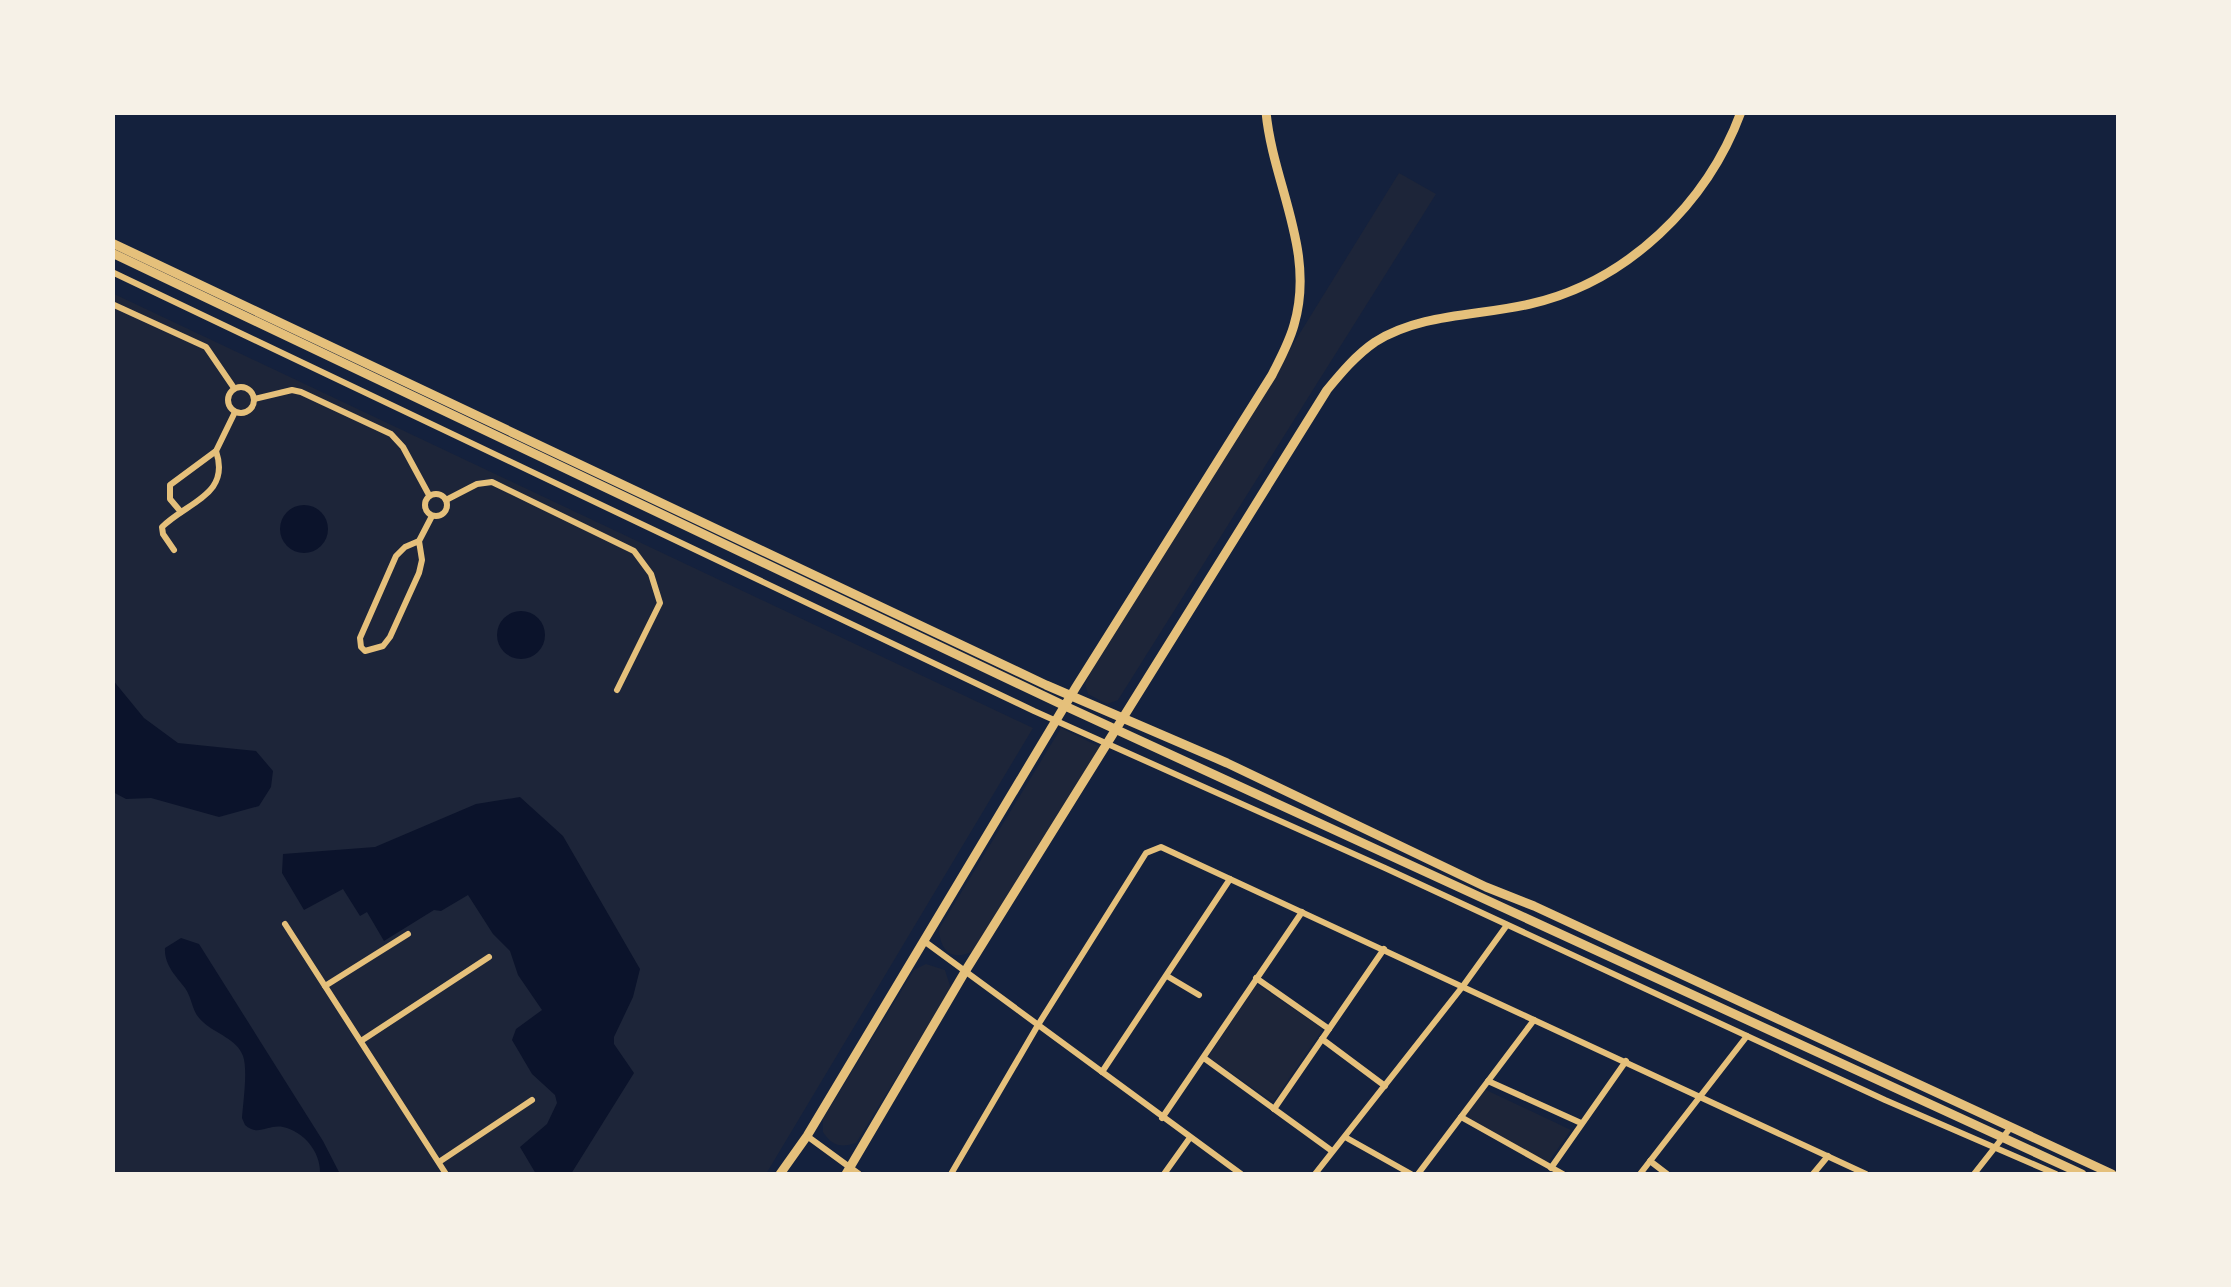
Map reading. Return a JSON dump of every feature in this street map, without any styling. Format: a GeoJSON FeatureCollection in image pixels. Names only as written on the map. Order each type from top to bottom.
{"type":"FeatureCollection","features":[{"type":"Feature","properties":{"kind":"main road"},"geometry":{"type":"LineString","coordinates":[[780,1174],[807,1136],[1071,696],[1272,375],[1295,322],[1300,288],[1298,238],[1269,144],[1266,112]]}},
{"type":"Feature","properties":{"kind":"main road"},"geometry":{"type":"LineString","coordinates":[[852,1172],[966,970],[1327,390],[1374,343],[1394,332],[1423,322],[1533,304],[1586,284],[1628,260],[1682,213],[1710,176],[1742,112]]}},
{"type":"Feature","properties":{"kind":"main road"},"geometry":{"type":"LineString","coordinates":[[112,243],[1071,696],[1119,724],[2000,1142],[2082,1174]]}},
{"type":"Feature","properties":{"kind":"main road"},"geometry":{"type":"LineString","coordinates":[[112,252],[1065,706],[1226,762],[1486,887],[2112,1174]]}},
{"type":"Feature","properties":{"kind":"street"},"geometry":{"type":"LineString","coordinates":[[112,272],[1056,721],[1885,1100],[2000,1142],[2056,1174]]}},
{"type":"Feature","properties":{"kind":"street"},"geometry":{"type":"LineString","coordinates":[[112,304],[206,346],[234,388]]}},
{"type":"Feature","properties":{"kind":"street"},"geometry":{"type":"LineString","coordinates":[[234,388],[247,388],[254,399]]}},
{"type":"Feature","properties":{"kind":"street"},"geometry":{"type":"LineString","coordinates":[[234,388],[228,400],[236,412]]}},
{"type":"Feature","properties":{"kind":"street"},"geometry":{"type":"LineString","coordinates":[[236,412],[248,410],[254,399],[292,390],[391,434],[403,447],[429,495],[425,508],[432,516]]}},
{"type":"Feature","properties":{"kind":"street"},"geometry":{"type":"LineString","coordinates":[[181,512],[170,498],[170,485],[216,451],[236,412]]}},
{"type":"Feature","properties":{"kind":"street"},"geometry":{"type":"LineString","coordinates":[[174,550],[162,529],[216,483],[220,466],[216,451]]}},
{"type":"Feature","properties":{"kind":"street"},"geometry":{"type":"LineString","coordinates":[[446,500],[477,484],[492,482],[634,551],[651,574],[660,603],[617,690]]}},
{"type":"Feature","properties":{"kind":"street"},"geometry":{"type":"LineString","coordinates":[[429,495],[440,494],[446,500]]}},
{"type":"Feature","properties":{"kind":"street"},"geometry":{"type":"LineString","coordinates":[[419,541],[404,547],[396,556],[361,634],[363,650],[377,649],[390,637],[421,566],[419,541],[432,516],[444,512],[446,500]]}},
{"type":"Feature","properties":{"kind":"street"},"geometry":{"type":"LineString","coordinates":[[952,1174],[1038,1026],[1153,848],[1161,847],[1864,1174]]}},
{"type":"Feature","properties":{"kind":"street"},"geometry":{"type":"LineString","coordinates":[[1102,1072],[1230,880]]}},
{"type":"Feature","properties":{"kind":"street"},"geometry":{"type":"LineString","coordinates":[[1162,1118],[1302,912]]}},
{"type":"Feature","properties":{"kind":"street"},"geometry":{"type":"LineString","coordinates":[[285,924],[446,1174]]}},
{"type":"Feature","properties":{"kind":"street"},"geometry":{"type":"LineString","coordinates":[[1315,1174],[1507,925]]}},
{"type":"Feature","properties":{"kind":"street"},"geometry":{"type":"LineString","coordinates":[[325,986],[408,934]]}},
{"type":"Feature","properties":{"kind":"street"},"geometry":{"type":"LineString","coordinates":[[923,940],[1241,1174]]}},
{"type":"Feature","properties":{"kind":"street"},"geometry":{"type":"LineString","coordinates":[[1274,1108],[1384,949]]}},
{"type":"Feature","properties":{"kind":"street"},"geometry":{"type":"LineString","coordinates":[[361,1041],[489,957]]}},
{"type":"Feature","properties":{"kind":"street"},"geometry":{"type":"LineString","coordinates":[[1167,976],[1200,995]]}},
{"type":"Feature","properties":{"kind":"street"},"geometry":{"type":"LineString","coordinates":[[1256,978],[1329,1029]]}},
{"type":"Feature","properties":{"kind":"street"},"geometry":{"type":"LineString","coordinates":[[1345,1137],[1414,1174],[1534,1019]]}},
{"type":"Feature","properties":{"kind":"street"},"geometry":{"type":"LineString","coordinates":[[1640,1174],[1747,1036]]}},
{"type":"Feature","properties":{"kind":"street"},"geometry":{"type":"LineString","coordinates":[[1322,1039],[1385,1086]]}},
{"type":"Feature","properties":{"kind":"street"},"geometry":{"type":"LineString","coordinates":[[1204,1058],[1332,1151]]}},
{"type":"Feature","properties":{"kind":"street"},"geometry":{"type":"LineString","coordinates":[[1550,1168],[1626,1061]]}},
{"type":"Feature","properties":{"kind":"street"},"geometry":{"type":"LineString","coordinates":[[1488,1081],[1582,1122]]}},
{"type":"Feature","properties":{"kind":"street"},"geometry":{"type":"LineString","coordinates":[[439,1162],[532,1100]]}},
{"type":"Feature","properties":{"kind":"street"},"geometry":{"type":"LineString","coordinates":[[1461,1117],[1563,1174]]}},
{"type":"Feature","properties":{"kind":"street"},"geometry":{"type":"LineString","coordinates":[[1974,1174],[2010,1128]]}},
{"type":"Feature","properties":{"kind":"street"},"geometry":{"type":"LineString","coordinates":[[807,1136],[852,1172]]}},
{"type":"Feature","properties":{"kind":"street"},"geometry":{"type":"LineString","coordinates":[[1164,1174],[1190,1139]]}},
{"type":"Feature","properties":{"kind":"street"},"geometry":{"type":"LineString","coordinates":[[1813,1174],[1828,1156]]}},
{"type":"Feature","properties":{"kind":"street"},"geometry":{"type":"LineString","coordinates":[[1650,1161],[1667,1174]]}},
{"type":"Feature","properties":{"kind":"shaded area"},"geometry":{"type":"Polygon","coordinates":[[[1399,173],[1436,194],[1118,700],[1107,704],[1088,694],[1085,684],[1092,669],[1399,173]]]}},
{"type":"Feature","properties":{"kind":"shaded area"},"geometry":{"type":"Polygon","coordinates":[[[112,293],[1033,728],[766,1174],[113,1174],[112,293]]]}},
{"type":"Feature","properties":{"kind":"shaded area"},"geometry":{"type":"Polygon","coordinates":[[[304,505],[321,512],[328,529],[321,546],[304,553],[287,546],[280,529],[287,512],[304,505]]]}},
{"type":"Feature","properties":{"kind":"shaded area"},"geometry":{"type":"Polygon","coordinates":[[[521,611],[538,618],[545,635],[538,652],[521,659],[504,652],[497,635],[504,618],[521,611]]]}},
{"type":"Feature","properties":{"kind":"shaded area"},"geometry":{"type":"Polygon","coordinates":[[[112,679],[144,718],[178,743],[256,751],[273,771],[271,787],[259,806],[219,817],[151,798],[126,799],[113,792],[112,679]]]}},
{"type":"Feature","properties":{"kind":"shaded area"},"geometry":{"type":"Polygon","coordinates":[[[1061,728],[1100,747],[973,951],[953,955],[945,949],[939,929],[1061,728]]]}},
{"type":"Feature","properties":{"kind":"shaded area"},"geometry":{"type":"Polygon","coordinates":[[[520,797],[563,836],[640,969],[633,997],[614,1037],[614,1044],[634,1073],[571,1174],[536,1174],[520,1147],[547,1124],[557,1103],[555,1095],[532,1074],[512,1040],[516,1029],[542,1010],[518,975],[510,951],[493,934],[468,895],[441,911],[434,910],[384,941],[367,912],[360,916],[343,889],[304,910],[282,873],[283,854],[375,847],[476,804],[520,797]]]}},
{"type":"Feature","properties":{"kind":"shaded area"},"geometry":{"type":"Polygon","coordinates":[[[181,938],[199,944],[340,1174],[320,1174],[315,1151],[291,1130],[254,1130],[245,1125],[243,1056],[231,1041],[199,1018],[188,992],[166,960],[165,948],[181,938]]]}},
{"type":"Feature","properties":{"kind":"shaded area"},"geometry":{"type":"Polygon","coordinates":[[[926,964],[945,970],[951,989],[856,1143],[833,1143],[823,1132],[823,1119],[914,970],[926,964]]]}},
{"type":"Feature","properties":{"kind":"shaded area"},"geometry":{"type":"Polygon","coordinates":[[[1257,984],[1323,1029],[1273,1102],[1208,1057],[1257,984]]]}},
{"type":"Feature","properties":{"kind":"shaded area"},"geometry":{"type":"Polygon","coordinates":[[[1484,1089],[1571,1130],[1545,1167],[1461,1120],[1484,1089]]]}}]}
